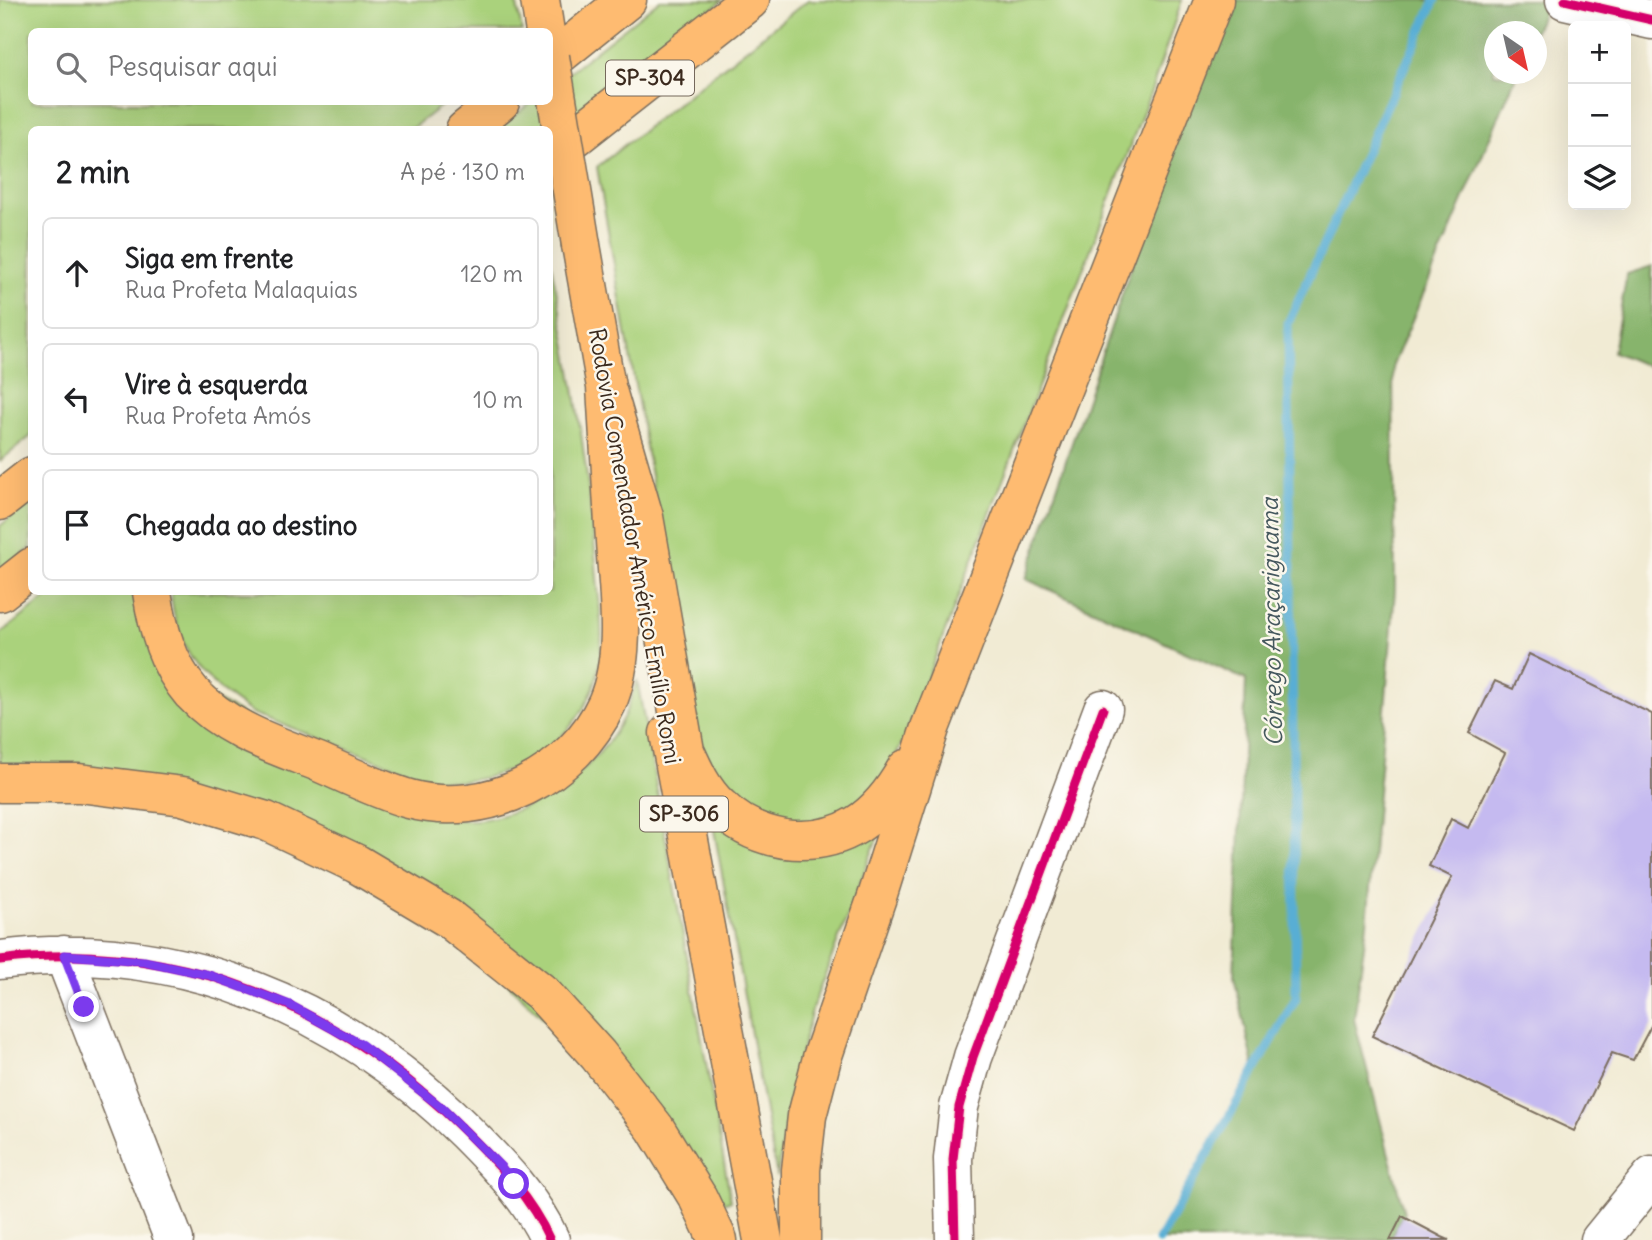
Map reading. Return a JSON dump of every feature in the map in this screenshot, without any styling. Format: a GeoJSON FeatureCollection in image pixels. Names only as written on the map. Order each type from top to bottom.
{"type":"FeatureCollection","features":[{"type":"Feature","properties":{"kind":"main road"},"geometry":{"type":"LineString","coordinates":[[553,57],[625,0]]}},
{"type":"Feature","properties":{"kind":"main road","name":"SP-304"},"geometry":{"type":"LineString","coordinates":[[553,155],[750,0]]}},
{"type":"Feature","properties":{"kind":"main road"},"geometry":{"type":"LineString","coordinates":[[802,1240],[801,1170],[807,1116],[819,1069],[930,728],[1202,17],[1214,0]]}},
{"type":"Feature","properties":{"kind":"main road","name":"Rodovia Comendador Américo Emílio Romi"},"geometry":{"type":"LineString","coordinates":[[553,77],[606,387],[763,1240]]}},
{"type":"Feature","properties":{"kind":"main road"},"geometry":{"type":"LineString","coordinates":[[470,126],[496,105]]}},
{"type":"Feature","properties":{"kind":"main road"},"geometry":{"type":"LineString","coordinates":[[606,387],[644,517],[685,751],[697,777],[718,805],[738,822],[759,833],[800,841],[825,839],[847,831],[886,802],[930,728]]}},
{"type":"Feature","properties":{"kind":"main road"},"geometry":{"type":"LineString","coordinates":[[152,595],[157,624],[170,660],[192,692],[221,719],[264,741],[410,799],[446,804],[483,802],[522,789],[543,777],[580,743],[598,720],[608,700],[615,676],[619,643],[618,603],[606,387]]}},
{"type":"Feature","properties":{"kind":"main road"},"geometry":{"type":"LineString","coordinates":[[0,501],[28,479]]}},
{"type":"Feature","properties":{"kind":"main road"},"geometry":{"type":"LineString","coordinates":[[0,592],[28,569]]}},
{"type":"Feature","properties":{"kind":"main road"},"geometry":{"type":"LineString","coordinates":[[0,783],[79,783],[183,796],[277,827],[356,864],[448,918],[542,993],[598,1055],[655,1128],[698,1198],[718,1240]]}},
{"type":"Feature","properties":{"kind":"street"},"geometry":{"type":"LineString","coordinates":[[1565,0],[1652,20]]}},
{"type":"Feature","properties":{"kind":"street"},"geometry":{"type":"LineString","coordinates":[[955,1240],[953,1159],[959,1107],[973,1056],[1103,709]]}},
{"type":"Feature","properties":{"kind":"street"},"geometry":{"type":"LineString","coordinates":[[0,960],[64,955],[144,961],[209,975],[290,1005],[362,1045],[441,1107],[502,1168],[539,1215],[550,1240]]}},
{"type":"Feature","properties":{"kind":"street"},"geometry":{"type":"LineString","coordinates":[[64,955],[174,1240]]}},
{"type":"Feature","properties":{"kind":"street"},"geometry":{"type":"LineString","coordinates":[[1600,1240],[1652,1175]]}},
{"type":"Feature","properties":{"kind":"green space"},"geometry":{"type":"Polygon","coordinates":[[[0,0],[516,0],[521,28],[28,28],[28,105],[442,105],[415,126],[28,126],[28,438],[0,461],[0,0]]]}},
{"type":"Feature","properties":{"kind":"green space"},"geometry":{"type":"Polygon","coordinates":[[[660,0],[723,0],[553,137],[553,126],[501,126],[528,105],[553,105],[553,85],[660,0]]]}},
{"type":"Feature","properties":{"kind":"green space"},"geometry":{"type":"Polygon","coordinates":[[[808,0],[1182,0],[1153,86],[904,739],[885,777],[840,817],[811,824],[765,820],[722,789],[697,739],[597,167],[808,0]]]}},
{"type":"Feature","properties":{"kind":"green space"},"geometry":{"type":"Polygon","coordinates":[[[1226,0],[1548,0],[1539,21],[1484,21],[1484,84],[1513,84],[1393,365],[1395,590],[1367,924],[1354,1019],[1404,1213],[1389,1240],[1159,1240],[1255,1070],[1234,977],[1246,680],[1026,579],[1207,43],[1226,0]]]}},
{"type":"Feature","properties":{"kind":"green space"},"geometry":{"type":"Polygon","coordinates":[[[1652,266],[1652,368],[1613,352],[1627,274],[1652,266]]]}},
{"type":"Feature","properties":{"kind":"green space"},"geometry":{"type":"Polygon","coordinates":[[[553,276],[572,374],[593,526],[601,641],[599,666],[593,689],[568,729],[550,746],[509,770],[486,777],[452,781],[421,776],[252,713],[235,702],[195,663],[186,648],[174,613],[171,595],[553,595],[553,276]]]}},
{"type":"Feature","properties":{"kind":"green space"},"geometry":{"type":"Polygon","coordinates":[[[28,503],[28,550],[0,573],[0,526],[28,503]]]}},
{"type":"Feature","properties":{"kind":"green space"},"geometry":{"type":"Polygon","coordinates":[[[50,595],[139,595],[162,673],[452,820],[481,820],[506,814],[547,796],[566,783],[584,769],[613,735],[624,716],[637,680],[731,1201],[718,1203],[698,1167],[383,863],[0,769],[0,634],[50,595]]]}},
{"type":"Feature","properties":{"kind":"green space"},"geometry":{"type":"Polygon","coordinates":[[[712,819],[883,823],[813,1006],[790,1094],[777,1177],[712,819]]]}},
{"type":"Feature","properties":{"kind":"building"},"geometry":{"type":"Polygon","coordinates":[[[1529,654],[1652,714],[1652,1024],[1633,1060],[1612,1053],[1574,1131],[1372,1036],[1452,877],[1429,866],[1451,819],[1468,828],[1505,753],[1469,733],[1495,681],[1513,689],[1529,654]]]}},
{"type":"Feature","properties":{"kind":"building"},"geometry":{"type":"Polygon","coordinates":[[[1402,1216],[1442,1237],[1449,1240],[1390,1240],[1402,1216]]]}},
{"type":"Feature","properties":{"kind":"waterway","name":"Córrego Araçariguama"},"geometry":{"type":"LineString","coordinates":[[1159,1240],[1296,998],[1288,323],[1435,0]]}},
{"type":"Feature","properties":{"kind":"cycle path"},"geometry":{"type":"LineString","coordinates":[[1565,0],[1652,20]]}},
{"type":"Feature","properties":{"kind":"cycle path"},"geometry":{"type":"LineString","coordinates":[[955,1240],[953,1159],[959,1107],[973,1057],[1103,709]]}},
{"type":"Feature","properties":{"kind":"cycle path"},"geometry":{"type":"LineString","coordinates":[[0,960],[66,956],[131,960],[193,972],[253,990],[310,1016],[365,1049],[417,1088],[466,1132],[524,1196],[550,1240]]}},
{"type":"Feature","properties":{"kind":"route"},"geometry":{"type":"LineString","coordinates":[[84,1007],[64,955],[144,961],[209,975],[290,1005],[362,1045],[441,1107],[502,1168],[514,1184]]}}]}
